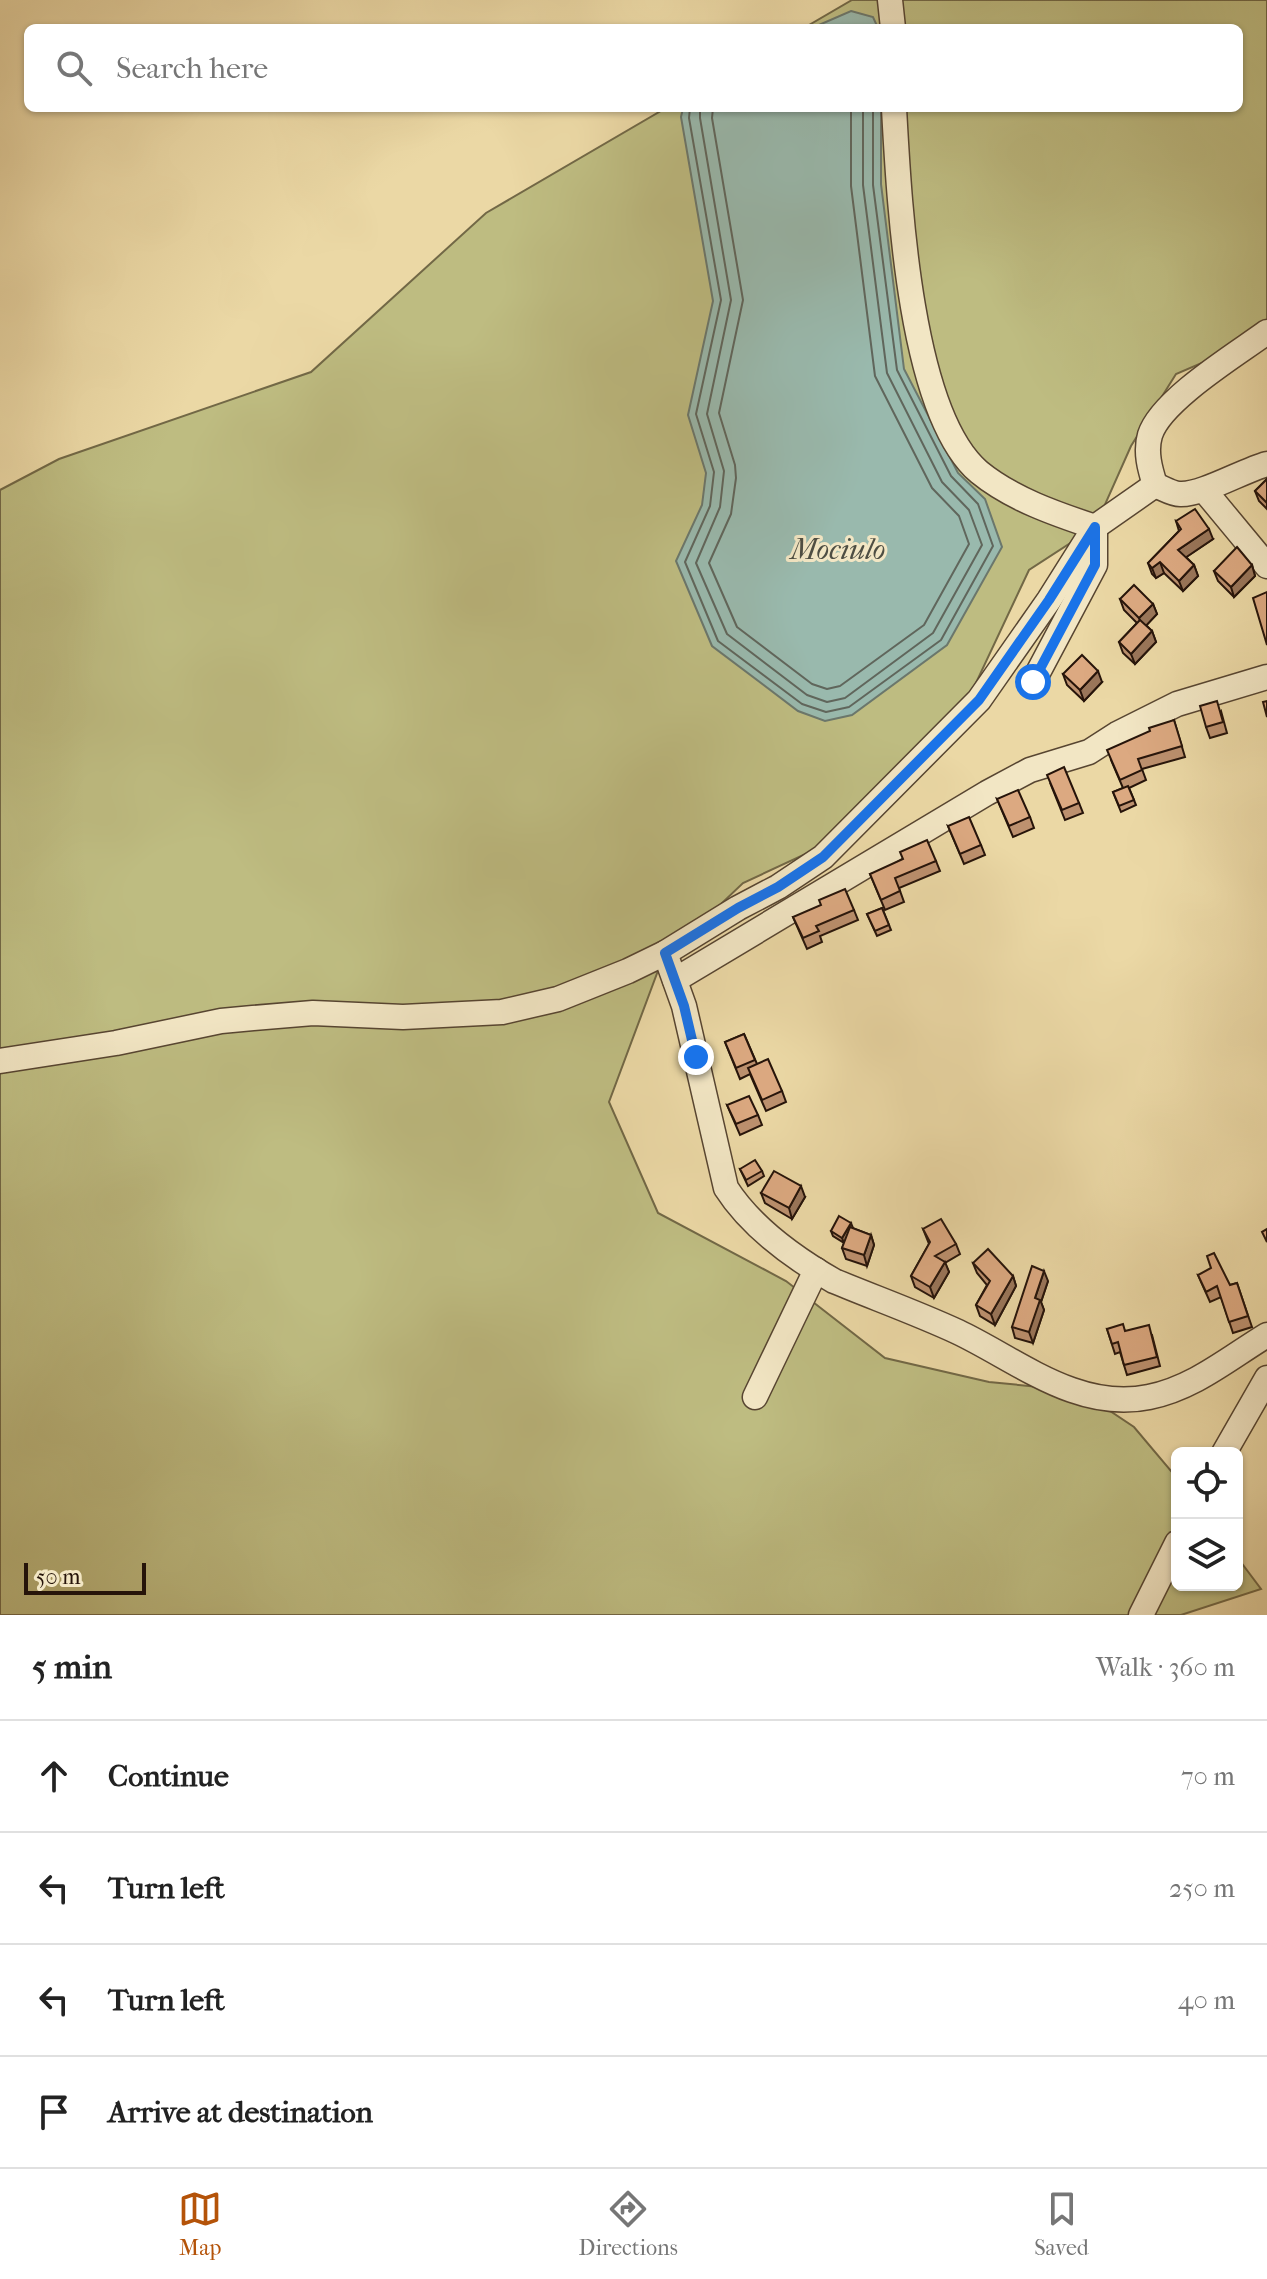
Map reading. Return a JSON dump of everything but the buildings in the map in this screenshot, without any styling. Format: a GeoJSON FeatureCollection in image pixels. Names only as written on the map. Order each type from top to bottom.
{"type":"FeatureCollection","features":[{"type":"Feature","properties":{"kind":"street"},"geometry":{"type":"LineString","coordinates":[[890,0],[893,24]]}},
{"type":"Feature","properties":{"kind":"street"},"geometry":{"type":"LineString","coordinates":[[894,112],[911,293],[930,382],[945,422],[960,450],[979,472],[1053,513],[1095,527]]}},
{"type":"Feature","properties":{"kind":"street"},"geometry":{"type":"LineString","coordinates":[[1155,485],[1149,465],[1150,435],[1165,411],[1189,389],[1267,332]]}},
{"type":"Feature","properties":{"kind":"street"},"geometry":{"type":"LineString","coordinates":[[1155,485],[1178,494],[1204,490],[1267,464]]}},
{"type":"Feature","properties":{"kind":"street"},"geometry":{"type":"LineString","coordinates":[[0,1061],[253,1018],[313,1013],[403,1017],[502,1012],[558,999],[665,953],[823,857],[979,700],[1049,600],[1095,527],[1155,485]]}},
{"type":"Feature","properties":{"kind":"street"},"geometry":{"type":"LineString","coordinates":[[1204,490],[1267,566]]}},
{"type":"Feature","properties":{"kind":"street"},"geometry":{"type":"LineString","coordinates":[[1033,682],[1095,565],[1095,527]]}},
{"type":"Feature","properties":{"kind":"street"},"geometry":{"type":"LineString","coordinates":[[675,980],[1030,770],[1089,752],[1177,704],[1267,677]]}},
{"type":"Feature","properties":{"kind":"street"},"geometry":{"type":"LineString","coordinates":[[665,953],[687,1019],[726,1188],[740,1210],[816,1270],[834,1281],[962,1334],[1066,1389],[1111,1399],[1149,1398],[1205,1376],[1267,1335]]}},
{"type":"Feature","properties":{"kind":"street"},"geometry":{"type":"LineString","coordinates":[[755,1397],[816,1270]]}},
{"type":"Feature","properties":{"kind":"street"},"geometry":{"type":"LineString","coordinates":[[1227,1447],[1267,1378]]}},
{"type":"Feature","properties":{"kind":"street"},"geometry":{"type":"LineString","coordinates":[[1141,1615],[1171,1555]]}},
{"type":"Feature","properties":{"kind":"shaded area"},"geometry":{"type":"Polygon","coordinates":[[[852,0],[1267,0],[1267,335],[1176,374],[1131,446],[1095,527],[1029,570],[945,749],[864,827],[743,883],[662,960],[609,1102],[658,1213],[786,1281],[885,1358],[989,1382],[1080,1391],[1134,1427],[1171,1471],[1171,1591],[1243,1591],[1243,1565],[1261,1589],[1181,1615],[0,1615],[0,490],[59,459],[311,372],[486,213],[659,112],[1243,112],[1243,24],[811,24],[852,0]]]}},
{"type":"Feature","properties":{"kind":"water"},"geometry":{"type":"Polygon","coordinates":[[[851,11],[873,17],[876,24],[821,24],[851,11]]]}},
{"type":"Feature","properties":{"kind":"water","name":"Mociulo"},"geometry":{"type":"Polygon","coordinates":[[[682,112],[881,112],[881,184],[904,369],[958,473],[985,499],[1002,547],[947,645],[852,715],[825,721],[798,711],[712,646],[676,561],[702,505],[706,473],[688,415],[713,301],[682,112]]]}},
{"type":"Feature","properties":{"kind":"route"},"geometry":{"type":"LineString","coordinates":[[696,1057],[684,1006],[665,953],[823,857],[979,700],[1049,600],[1095,527],[1095,565],[1033,682]]}}]}
